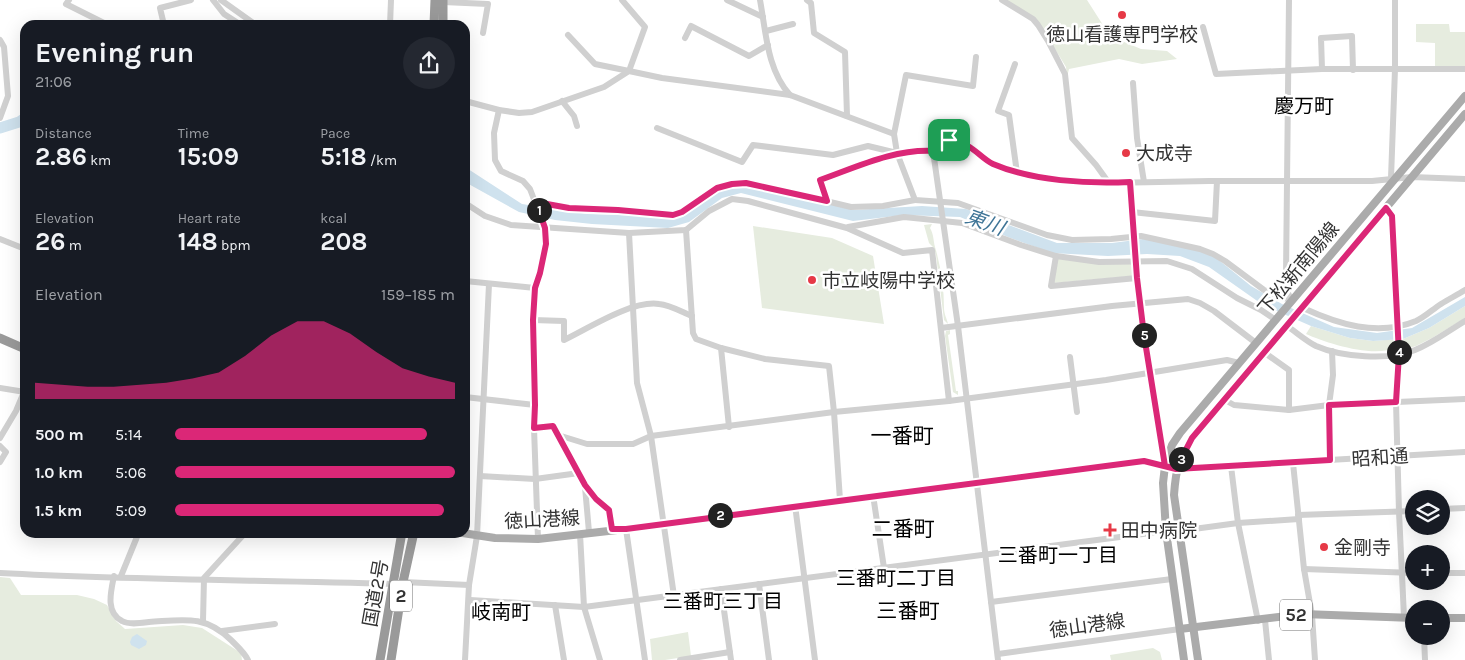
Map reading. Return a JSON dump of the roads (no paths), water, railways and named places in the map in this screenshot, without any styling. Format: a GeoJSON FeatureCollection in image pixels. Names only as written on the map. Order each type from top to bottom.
{"type":"FeatureCollection","features":[{"type":"Feature","properties":{"kind":"highway"},"geometry":{"type":"LineString","coordinates":[[435,20],[440,1]]}},
{"type":"Feature","properties":{"kind":"highway"},"geometry":{"type":"LineString","coordinates":[[440,1],[442,20]]}},
{"type":"Feature","properties":{"kind":"highway"},"geometry":{"type":"LineString","coordinates":[[0,338],[20,347]]}},
{"type":"Feature","properties":{"kind":"highway","name":"国道2号"},"geometry":{"type":"LineString","coordinates":[[380,660],[401,538]]}},
{"type":"Feature","properties":{"kind":"highway","name":"国道2号"},"geometry":{"type":"LineString","coordinates":[[391,660],[403,582],[413,538]]}},
{"type":"Feature","properties":{"kind":"main road","name":"下松新南陽線"},"geometry":{"type":"LineString","coordinates":[[1165,466],[1172,445],[1180,432],[1292,301],[1393,178],[1465,96]]}},
{"type":"Feature","properties":{"kind":"main road","name":"下松新南陽線"},"geometry":{"type":"LineString","coordinates":[[1176,469],[1192,438],[1266,353],[1412,177],[1463,120]]}},
{"type":"Feature","properties":{"kind":"main road","name":"徳山港線"},"geometry":{"type":"LineString","coordinates":[[470,535],[538,539],[1144,461],[1176,469]]}},
{"type":"Feature","properties":{"kind":"main road"},"geometry":{"type":"LineString","coordinates":[[1165,466],[1163,483],[1166,531],[1184,660]]}},
{"type":"Feature","properties":{"kind":"main road"},"geometry":{"type":"LineString","coordinates":[[1176,469],[1174,495],[1198,660]]}},
{"type":"Feature","properties":{"kind":"main road","name":"徳山港線"},"geometry":{"type":"LineString","coordinates":[[1180,629],[1312,615],[1404,617]]}},
{"type":"Feature","properties":{"kind":"main road"},"geometry":{"type":"LineString","coordinates":[[1450,618],[1465,618]]}},
{"type":"Feature","properties":{"kind":"street"},"geometry":{"type":"LineString","coordinates":[[69,0],[66,4],[98,20]]}},
{"type":"Feature","properties":{"kind":"street"},"geometry":{"type":"LineString","coordinates":[[163,20],[160,8],[191,0]]}},
{"type":"Feature","properties":{"kind":"street"},"geometry":{"type":"LineString","coordinates":[[213,0],[224,14],[233,20]]}},
{"type":"Feature","properties":{"kind":"street"},"geometry":{"type":"LineString","coordinates":[[221,0],[249,20]]}},
{"type":"Feature","properties":{"kind":"street"},"geometry":{"type":"LineString","coordinates":[[390,20],[391,0]]}},
{"type":"Feature","properties":{"kind":"street"},"geometry":{"type":"LineString","coordinates":[[470,102],[499,110],[519,113],[532,112],[604,87],[629,71],[645,27],[622,0]]}},
{"type":"Feature","properties":{"kind":"street"},"geometry":{"type":"LineString","coordinates":[[727,0],[764,17]]}},
{"type":"Feature","properties":{"kind":"street"},"geometry":{"type":"LineString","coordinates":[[760,0],[768,45],[777,79],[790,95]]}},
{"type":"Feature","properties":{"kind":"street"},"geometry":{"type":"LineString","coordinates":[[807,0],[811,4],[814,33],[845,52],[847,116]]}},
{"type":"Feature","properties":{"kind":"street"},"geometry":{"type":"LineString","coordinates":[[1002,0],[1033,19],[1048,41],[1065,74],[1072,138],[1109,183]]}},
{"type":"Feature","properties":{"kind":"street"},"geometry":{"type":"LineString","coordinates":[[1289,0],[1286,275],[1288,293],[1292,301]]}},
{"type":"Feature","properties":{"kind":"street"},"geometry":{"type":"LineString","coordinates":[[1393,178],[1395,0]]}},
{"type":"Feature","properties":{"kind":"street"},"geometry":{"type":"LineString","coordinates":[[440,1],[488,4],[483,33]]}},
{"type":"Feature","properties":{"kind":"street"},"geometry":{"type":"LineString","coordinates":[[766,31],[793,24]]}},
{"type":"Feature","properties":{"kind":"street"},"geometry":{"type":"LineString","coordinates":[[685,38],[692,26],[749,56],[768,45]]}},
{"type":"Feature","properties":{"kind":"street"},"geometry":{"type":"LineString","coordinates":[[1203,27],[1216,74],[1322,70],[1465,69]]}},
{"type":"Feature","properties":{"kind":"street"},"geometry":{"type":"LineString","coordinates":[[568,35],[595,64],[662,78],[790,95],[894,134]]}},
{"type":"Feature","properties":{"kind":"street"},"geometry":{"type":"LineString","coordinates":[[1322,70],[1321,38],[1352,36],[1352,70]]}},
{"type":"Feature","properties":{"kind":"street"},"geometry":{"type":"LineString","coordinates":[[0,40],[8,96],[0,118]]}},
{"type":"Feature","properties":{"kind":"street"},"geometry":{"type":"LineString","coordinates":[[915,200],[897,153],[894,134],[906,75],[973,86],[976,57]]}},
{"type":"Feature","properties":{"kind":"street"},"geometry":{"type":"LineString","coordinates":[[1014,64],[998,111],[1009,115],[1017,173]]}},
{"type":"Feature","properties":{"kind":"street"},"geometry":{"type":"LineString","coordinates":[[1133,83],[1137,138],[1144,182]]}},
{"type":"Feature","properties":{"kind":"street"},"geometry":{"type":"LineString","coordinates":[[562,101],[574,116],[577,126]]}},
{"type":"Feature","properties":{"kind":"street"},"geometry":{"type":"LineString","coordinates":[[499,110],[494,133],[495,160],[501,171],[523,181],[530,188],[545,228],[546,244],[535,288],[533,320],[535,479],[538,539]]}},
{"type":"Feature","properties":{"kind":"street"},"geometry":{"type":"LineString","coordinates":[[657,128],[742,162],[753,145],[833,155],[868,146],[897,153]]}},
{"type":"Feature","properties":{"kind":"street"},"geometry":{"type":"LineString","coordinates":[[998,657],[958,326],[933,151],[937,144],[949,140],[968,146],[991,163],[1017,173],[1036,177],[1109,183],[1372,180],[1412,177],[1465,179]]}},
{"type":"Feature","properties":{"kind":"street"},"geometry":{"type":"LineString","coordinates":[[827,201],[820,180],[897,153],[918,150],[933,151]]}},
{"type":"Feature","properties":{"kind":"street"},"geometry":{"type":"LineString","coordinates":[[1132,212],[1215,221],[1217,181]]}},
{"type":"Feature","properties":{"kind":"street"},"geometry":{"type":"LineString","coordinates":[[1130,182],[1135,261],[1140,303],[1165,466]]}},
{"type":"Feature","properties":{"kind":"street"},"geometry":{"type":"LineString","coordinates":[[536,202],[569,208],[673,215],[682,212],[717,188],[746,183],[851,207],[883,206],[915,200],[958,203],[1061,239],[1102,239],[1141,236],[1214,254],[1264,290],[1292,301]]}},
{"type":"Feature","properties":{"kind":"street"},"geometry":{"type":"LineString","coordinates":[[470,206],[485,216],[511,225],[629,234],[686,230],[709,212],[732,199],[748,201],[847,228],[902,253],[932,250],[949,401]]}},
{"type":"Feature","properties":{"kind":"street"},"geometry":{"type":"LineString","coordinates":[[1386,208],[1392,216],[1399,343],[1396,402],[1398,512],[1404,617]]}},
{"type":"Feature","properties":{"kind":"street"},"geometry":{"type":"LineString","coordinates":[[847,228],[904,217],[944,220],[962,223],[1056,256],[1099,262],[1167,261],[1192,269],[1276,320]]}},
{"type":"Feature","properties":{"kind":"street"},"geometry":{"type":"LineString","coordinates":[[686,230],[693,333],[696,339],[721,348],[765,359],[829,366],[840,500]]}},
{"type":"Feature","properties":{"kind":"street"},"geometry":{"type":"LineString","coordinates":[[629,234],[637,384],[651,436],[674,596]]}},
{"type":"Feature","properties":{"kind":"street"},"geometry":{"type":"LineString","coordinates":[[0,239],[20,247]]}},
{"type":"Feature","properties":{"kind":"street"},"geometry":{"type":"LineString","coordinates":[[1056,256],[1051,286],[1137,278]]}},
{"type":"Feature","properties":{"kind":"street"},"geometry":{"type":"LineString","coordinates":[[470,282],[535,288]]}},
{"type":"Feature","properties":{"kind":"street"},"geometry":{"type":"LineString","coordinates":[[466,660],[470,600],[469,585],[477,536],[489,284]]}},
{"type":"Feature","properties":{"kind":"street"},"geometry":{"type":"LineString","coordinates":[[1303,308],[1327,319],[1368,329],[1398,327],[1417,321],[1465,290]]}},
{"type":"Feature","properties":{"kind":"street"},"geometry":{"type":"LineString","coordinates":[[941,328],[1140,303],[1188,299],[1214,311],[1256,343]]}},
{"type":"Feature","properties":{"kind":"street"},"geometry":{"type":"LineString","coordinates":[[533,320],[564,321],[564,340],[633,306],[648,303],[660,304],[692,316]]}},
{"type":"Feature","properties":{"kind":"street"},"geometry":{"type":"LineString","coordinates":[[1287,326],[1315,345],[1332,351],[1376,356],[1414,351],[1465,321]]}},
{"type":"Feature","properties":{"kind":"street"},"geometry":{"type":"LineString","coordinates":[[721,348],[729,426]]}},
{"type":"Feature","properties":{"kind":"street"},"geometry":{"type":"LineString","coordinates":[[1330,460],[1329,405],[1333,375],[1332,351]]}},
{"type":"Feature","properties":{"kind":"street"},"geometry":{"type":"LineString","coordinates":[[1266,353],[1289,370],[1289,410]]}},
{"type":"Feature","properties":{"kind":"street"},"geometry":{"type":"LineString","coordinates":[[1070,357],[1077,412]]}},
{"type":"Feature","properties":{"kind":"street"},"geometry":{"type":"LineString","coordinates":[[558,435],[587,444],[633,444],[651,436],[834,412],[949,401],[1073,385],[1227,360],[1239,363]]}},
{"type":"Feature","properties":{"kind":"street"},"geometry":{"type":"LineString","coordinates":[[0,388],[20,391]]}},
{"type":"Feature","properties":{"kind":"street"},"geometry":{"type":"LineString","coordinates":[[470,398],[535,405]]}},
{"type":"Feature","properties":{"kind":"street"},"geometry":{"type":"LineString","coordinates":[[1225,400],[1234,405],[1289,410],[1329,405],[1465,399]]}},
{"type":"Feature","properties":{"kind":"street"},"geometry":{"type":"LineString","coordinates":[[0,438],[20,402]]}},
{"type":"Feature","properties":{"kind":"street"},"geometry":{"type":"LineString","coordinates":[[534,428],[553,426],[585,485],[596,499],[609,510],[612,529]]}},
{"type":"Feature","properties":{"kind":"street"},"geometry":{"type":"LineString","coordinates":[[0,446],[6,452],[0,462]]}},
{"type":"Feature","properties":{"kind":"street","name":"昭和通"},"geometry":{"type":"LineString","coordinates":[[1176,469],[1465,452]]}},
{"type":"Feature","properties":{"kind":"street"},"geometry":{"type":"LineString","coordinates":[[1293,463],[1304,569],[1312,615],[1315,660]]}},
{"type":"Feature","properties":{"kind":"street"},"geometry":{"type":"LineString","coordinates":[[1231,466],[1238,523],[1269,660]]}},
{"type":"Feature","properties":{"kind":"street"},"geometry":{"type":"LineString","coordinates":[[480,476],[535,479],[579,473]]}},
{"type":"Feature","properties":{"kind":"street"},"geometry":{"type":"LineString","coordinates":[[585,485],[589,532]]}},
{"type":"Feature","properties":{"kind":"street"},"geometry":{"type":"LineString","coordinates":[[873,496],[884,568]]}},
{"type":"Feature","properties":{"kind":"street"},"geometry":{"type":"LineString","coordinates":[[794,506],[815,660]]}},
{"type":"Feature","properties":{"kind":"street"},"geometry":{"type":"LineString","coordinates":[[1450,509],[1465,508]]}},
{"type":"Feature","properties":{"kind":"street"},"geometry":{"type":"LineString","coordinates":[[1179,531],[1299,517],[1405,512]]}},
{"type":"Feature","properties":{"kind":"street"},"geometry":{"type":"LineString","coordinates":[[626,529],[646,660]]}},
{"type":"Feature","properties":{"kind":"street"},"geometry":{"type":"LineString","coordinates":[[470,600],[584,607],[1166,531]]}},
{"type":"Feature","properties":{"kind":"street"},"geometry":{"type":"LineString","coordinates":[[580,534],[584,607],[600,660]]}},
{"type":"Feature","properties":{"kind":"street"},"geometry":{"type":"LineString","coordinates":[[136,538],[117,576],[109,600],[113,611],[124,622],[191,619],[203,621],[222,631],[245,653],[248,660]]}},
{"type":"Feature","properties":{"kind":"street"},"geometry":{"type":"LineString","coordinates":[[203,621],[204,580],[207,574],[240,538]]}},
{"type":"Feature","properties":{"kind":"street"},"geometry":{"type":"LineString","coordinates":[[1304,569],[1405,572]]}},
{"type":"Feature","properties":{"kind":"street"},"geometry":{"type":"LineString","coordinates":[[0,573],[75,577],[117,576],[392,584]]}},
{"type":"Feature","properties":{"kind":"street"},"geometry":{"type":"LineString","coordinates":[[1450,573],[1465,573]]}},
{"type":"Feature","properties":{"kind":"street"},"geometry":{"type":"LineString","coordinates":[[991,602],[1172,579]]}},
{"type":"Feature","properties":{"kind":"street"},"geometry":{"type":"LineString","coordinates":[[403,582],[469,585]]}},
{"type":"Feature","properties":{"kind":"street"},"geometry":{"type":"LineString","coordinates":[[759,584],[769,660]]}},
{"type":"Feature","properties":{"kind":"street"},"geometry":{"type":"LineString","coordinates":[[721,589],[731,660]]}},
{"type":"Feature","properties":{"kind":"street"},"geometry":{"type":"LineString","coordinates":[[556,605],[564,660]]}},
{"type":"Feature","properties":{"kind":"street"},"geometry":{"type":"LineString","coordinates":[[222,631],[275,624]]}},
{"type":"Feature","properties":{"kind":"street","name":"徳山港線"},"geometry":{"type":"LineString","coordinates":[[998,657],[1180,629]]}},
{"type":"Feature","properties":{"kind":"street"},"geometry":{"type":"LineString","coordinates":[[1424,645],[1425,660]]}},
{"type":"Feature","properties":{"kind":"street"},"geometry":{"type":"LineString","coordinates":[[680,660],[730,652]]}},
{"type":"Feature","properties":{"kind":"water"},"geometry":{"type":"Polygon","coordinates":[[[470,170],[522,204],[587,214],[682,217],[717,192],[736,186],[854,210],[922,206],[966,209],[1057,243],[1112,243],[1143,239],[1184,245],[1215,257],[1251,286],[1282,304],[1334,327],[1377,333],[1412,328],[1465,297],[1465,306],[1429,328],[1403,339],[1373,341],[1350,338],[1311,326],[1263,305],[1209,267],[1180,256],[1147,254],[1108,256],[1052,253],[960,217],[904,215],[853,221],[741,193],[722,198],[689,222],[668,228],[592,224],[555,220],[519,212],[470,185],[470,170]]]}},
{"type":"Feature","properties":{"kind":"water"},"geometry":{"type":"Polygon","coordinates":[[[137,634],[147,641],[146,645],[139,649],[131,645],[130,642],[132,637],[137,634]]]}},
{"type":"Feature","properties":{"kind":"waterway","name":"東川"},"geometry":{"type":"LineString","coordinates":[[0,128],[20,121]]}},
{"type":"Feature","properties":{"kind":"place","name":"徳山看護専門学校"},"geometry":{"type":"Point","coordinates":[1122,15]}},
{"type":"Feature","properties":{"kind":"place","name":"大成寺"},"geometry":{"type":"Point","coordinates":[1126,153]}},
{"type":"Feature","properties":{"kind":"place","name":"市立岐陽中学校"},"geometry":{"type":"Point","coordinates":[812,280]}},
{"type":"Feature","properties":{"kind":"place","name":"田中病院"},"geometry":{"type":"Point","coordinates":[1110,530]}},
{"type":"Feature","properties":{"kind":"place","name":"金剛寺"},"geometry":{"type":"Point","coordinates":[1324,547]}},
{"type":"Feature","properties":{"kind":"district","name":"慶万町"},"geometry":{"type":"Point","coordinates":[1304,106]}},
{"type":"Feature","properties":{"kind":"district","name":"一番町"},"geometry":{"type":"Point","coordinates":[902,436]}},
{"type":"Feature","properties":{"kind":"district","name":"二番町"},"geometry":{"type":"Point","coordinates":[903,529]}},
{"type":"Feature","properties":{"kind":"district","name":"三番町一丁目"},"geometry":{"type":"Point","coordinates":[1058,555]}},
{"type":"Feature","properties":{"kind":"district","name":"三番町二丁目"},"geometry":{"type":"Point","coordinates":[896,578]}},
{"type":"Feature","properties":{"kind":"district","name":"三番町三丁目"},"geometry":{"type":"Point","coordinates":[723,601]}},
{"type":"Feature","properties":{"kind":"district","name":"三番町"},"geometry":{"type":"Point","coordinates":[908,611]}},
{"type":"Feature","properties":{"kind":"district","name":"岐南町"},"geometry":{"type":"Point","coordinates":[501,612]}}]}
